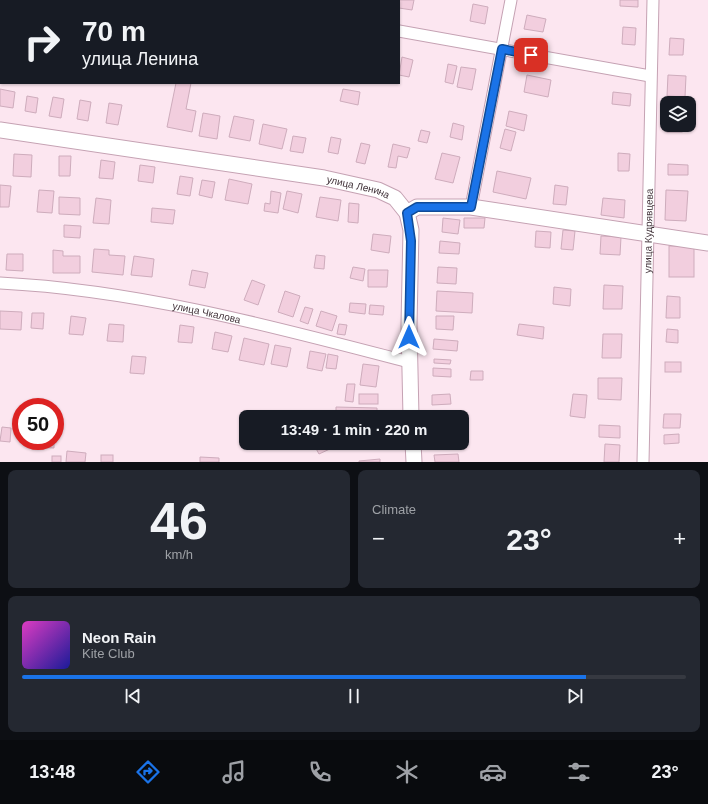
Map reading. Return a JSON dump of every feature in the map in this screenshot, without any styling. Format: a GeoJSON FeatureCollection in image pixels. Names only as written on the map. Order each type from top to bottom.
{"type":"FeatureCollection","features":[{"type":"Feature","properties":{"kind":"main road","name":"улица Ленина"},"geometry":{"type":"LineString","coordinates":[[0,130],[355,184],[378,190],[394,198],[407,213]]}},
{"type":"Feature","properties":{"kind":"main road"},"geometry":{"type":"LineString","coordinates":[[411,410],[409,362],[411,241],[407,213],[417,207],[471,207],[708,243]]}},
{"type":"Feature","properties":{"kind":"main road"},"geometry":{"type":"LineString","coordinates":[[413,450],[414,462]]}},
{"type":"Feature","properties":{"kind":"street"},"geometry":{"type":"LineString","coordinates":[[471,207],[511,0]]}},
{"type":"Feature","properties":{"kind":"street","name":"улица Кудрявцева"},"geometry":{"type":"LineString","coordinates":[[643,462],[649,234],[652,0]]}},
{"type":"Feature","properties":{"kind":"street"},"geometry":{"type":"LineString","coordinates":[[400,30],[650,76]]}},
{"type":"Feature","properties":{"kind":"street","name":"улица Чкалова"},"geometry":{"type":"LineString","coordinates":[[0,283],[51,285],[254,321],[409,362]]}},
{"type":"Feature","properties":{"kind":"building"},"geometry":{"type":"Polygon","coordinates":[[[400,0],[414,0],[412,10],[400,8],[400,0]]]}},
{"type":"Feature","properties":{"kind":"building"},"geometry":{"type":"Polygon","coordinates":[[[620,0],[638,0],[638,7],[620,6],[620,0]]]}},
{"type":"Feature","properties":{"kind":"building"},"geometry":{"type":"Polygon","coordinates":[[[473,4],[488,7],[485,24],[470,21],[473,4]]]}},
{"type":"Feature","properties":{"kind":"building"},"geometry":{"type":"Polygon","coordinates":[[[527,15],[546,19],[543,32],[524,29],[527,15]]]}},
{"type":"Feature","properties":{"kind":"building"},"geometry":{"type":"Polygon","coordinates":[[[623,27],[636,28],[635,45],[622,44],[623,27]]]}},
{"type":"Feature","properties":{"kind":"building"},"geometry":{"type":"Polygon","coordinates":[[[670,38],[684,39],[683,55],[669,55],[670,38]]]}},
{"type":"Feature","properties":{"kind":"building"},"geometry":{"type":"Polygon","coordinates":[[[402,57],[413,60],[409,77],[400,75],[402,57]]]}},
{"type":"Feature","properties":{"kind":"building"},"geometry":{"type":"Polygon","coordinates":[[[448,64],[457,66],[453,84],[445,82],[448,64]]]}},
{"type":"Feature","properties":{"kind":"building"},"geometry":{"type":"Polygon","coordinates":[[[461,67],[476,69],[472,90],[457,87],[461,67]]]}},
{"type":"Feature","properties":{"kind":"building"},"geometry":{"type":"Polygon","coordinates":[[[527,75],[551,80],[548,97],[524,92],[527,75]]]}},
{"type":"Feature","properties":{"kind":"building"},"geometry":{"type":"Polygon","coordinates":[[[668,75],[686,76],[685,96],[667,96],[668,75]]]}},
{"type":"Feature","properties":{"kind":"building"},"geometry":{"type":"Polygon","coordinates":[[[176,84],[191,84],[186,109],[196,111],[192,132],[167,127],[176,84]]]}},
{"type":"Feature","properties":{"kind":"building"},"geometry":{"type":"Polygon","coordinates":[[[0,89],[15,92],[13,108],[0,106],[0,89]]]}},
{"type":"Feature","properties":{"kind":"building"},"geometry":{"type":"Polygon","coordinates":[[[343,89],[360,92],[358,105],[340,101],[343,89]]]}},
{"type":"Feature","properties":{"kind":"building"},"geometry":{"type":"Polygon","coordinates":[[[613,92],[631,94],[630,106],[612,104],[613,92]]]}},
{"type":"Feature","properties":{"kind":"building"},"geometry":{"type":"Polygon","coordinates":[[[27,96],[38,98],[36,113],[25,111],[27,96]]]}},
{"type":"Feature","properties":{"kind":"building"},"geometry":{"type":"Polygon","coordinates":[[[53,97],[64,99],[61,118],[49,116],[53,97]]]}},
{"type":"Feature","properties":{"kind":"building"},"geometry":{"type":"Polygon","coordinates":[[[80,100],[91,102],[88,121],[77,119],[80,100]]]}},
{"type":"Feature","properties":{"kind":"building"},"geometry":{"type":"Polygon","coordinates":[[[109,103],[122,105],[118,125],[106,123],[109,103]]]}},
{"type":"Feature","properties":{"kind":"building"},"geometry":{"type":"Polygon","coordinates":[[[509,111],[527,115],[524,131],[506,126],[509,111]]]}},
{"type":"Feature","properties":{"kind":"building"},"geometry":{"type":"Polygon","coordinates":[[[203,113],[220,116],[217,139],[199,136],[203,113]]]}},
{"type":"Feature","properties":{"kind":"building"},"geometry":{"type":"Polygon","coordinates":[[[234,116],[254,120],[250,141],[229,137],[234,116]]]}},
{"type":"Feature","properties":{"kind":"building"},"geometry":{"type":"Polygon","coordinates":[[[453,123],[464,126],[462,140],[450,137],[453,123]]]}},
{"type":"Feature","properties":{"kind":"building"},"geometry":{"type":"Polygon","coordinates":[[[263,124],[287,129],[282,149],[259,144],[263,124]]]}},
{"type":"Feature","properties":{"kind":"building"},"geometry":{"type":"Polygon","coordinates":[[[505,129],[516,132],[511,151],[500,148],[505,129]]]}},
{"type":"Feature","properties":{"kind":"building"},"geometry":{"type":"Polygon","coordinates":[[[421,130],[430,132],[427,143],[418,141],[421,130]]]}},
{"type":"Feature","properties":{"kind":"building"},"geometry":{"type":"Polygon","coordinates":[[[293,136],[306,138],[303,153],[290,151],[293,136]]]}},
{"type":"Feature","properties":{"kind":"building"},"geometry":{"type":"Polygon","coordinates":[[[331,137],[341,139],[338,154],[328,152],[331,137]]]}},
{"type":"Feature","properties":{"kind":"building"},"geometry":{"type":"Polygon","coordinates":[[[361,143],[370,145],[365,164],[356,162],[361,143]]]}},
{"type":"Feature","properties":{"kind":"building"},"geometry":{"type":"Polygon","coordinates":[[[393,144],[410,148],[407,158],[398,156],[396,168],[388,167],[393,144]]]}},
{"type":"Feature","properties":{"kind":"building"},"geometry":{"type":"Polygon","coordinates":[[[442,153],[460,157],[453,183],[435,179],[442,153]]]}},
{"type":"Feature","properties":{"kind":"building"},"geometry":{"type":"Polygon","coordinates":[[[618,153],[630,154],[629,171],[618,171],[618,153]]]}},
{"type":"Feature","properties":{"kind":"building"},"geometry":{"type":"Polygon","coordinates":[[[14,154],[32,155],[31,177],[13,176],[14,154]]]}},
{"type":"Feature","properties":{"kind":"building"},"geometry":{"type":"Polygon","coordinates":[[[59,156],[71,156],[70,176],[59,176],[59,156]]]}},
{"type":"Feature","properties":{"kind":"building"},"geometry":{"type":"Polygon","coordinates":[[[101,160],[115,162],[113,179],[99,178],[101,160]]]}},
{"type":"Feature","properties":{"kind":"building"},"geometry":{"type":"Polygon","coordinates":[[[668,164],[688,165],[688,175],[668,175],[668,164]]]}},
{"type":"Feature","properties":{"kind":"building"},"geometry":{"type":"Polygon","coordinates":[[[140,165],[155,167],[153,183],[138,181],[140,165]]]}},
{"type":"Feature","properties":{"kind":"building"},"geometry":{"type":"Polygon","coordinates":[[[497,171],[531,178],[526,199],[493,192],[497,171]]]}},
{"type":"Feature","properties":{"kind":"building"},"geometry":{"type":"Polygon","coordinates":[[[180,176],[193,178],[190,196],[177,194],[180,176]]]}},
{"type":"Feature","properties":{"kind":"building"},"geometry":{"type":"Polygon","coordinates":[[[229,179],[252,184],[248,204],[225,200],[229,179]]]}},
{"type":"Feature","properties":{"kind":"building"},"geometry":{"type":"Polygon","coordinates":[[[202,180],[215,182],[212,198],[199,195],[202,180]]]}},
{"type":"Feature","properties":{"kind":"building"},"geometry":{"type":"Polygon","coordinates":[[[0,185],[11,186],[9,207],[0,207],[0,185]]]}},
{"type":"Feature","properties":{"kind":"building"},"geometry":{"type":"Polygon","coordinates":[[[555,185],[568,187],[566,205],[553,204],[555,185]]]}},
{"type":"Feature","properties":{"kind":"building"},"geometry":{"type":"Polygon","coordinates":[[[39,190],[54,191],[52,213],[37,212],[39,190]]]}},
{"type":"Feature","properties":{"kind":"building"},"geometry":{"type":"Polygon","coordinates":[[[666,190],[688,191],[686,221],[665,220],[666,190]]]}},
{"type":"Feature","properties":{"kind":"building"},"geometry":{"type":"Polygon","coordinates":[[[271,191],[281,193],[278,213],[264,211],[265,203],[270,204],[271,191]]]}},
{"type":"Feature","properties":{"kind":"building"},"geometry":{"type":"Polygon","coordinates":[[[287,191],[302,194],[298,213],[283,209],[287,191]]]}},
{"type":"Feature","properties":{"kind":"building"},"geometry":{"type":"Polygon","coordinates":[[[59,197],[80,198],[80,215],[59,214],[59,197]]]}},
{"type":"Feature","properties":{"kind":"building"},"geometry":{"type":"Polygon","coordinates":[[[320,197],[341,200],[338,221],[316,217],[320,197]]]}},
{"type":"Feature","properties":{"kind":"building"},"geometry":{"type":"Polygon","coordinates":[[[96,198],[111,200],[109,224],[93,223],[96,198]]]}},
{"type":"Feature","properties":{"kind":"building"},"geometry":{"type":"Polygon","coordinates":[[[603,198],[625,200],[624,218],[601,215],[603,198]]]}},
{"type":"Feature","properties":{"kind":"building"},"geometry":{"type":"Polygon","coordinates":[[[349,203],[359,204],[358,223],[348,222],[349,203]]]}},
{"type":"Feature","properties":{"kind":"building"},"geometry":{"type":"Polygon","coordinates":[[[152,208],[175,210],[173,224],[151,222],[152,208]]]}},
{"type":"Feature","properties":{"kind":"building"},"geometry":{"type":"Polygon","coordinates":[[[443,218],[460,220],[458,234],[442,232],[443,218]]]}},
{"type":"Feature","properties":{"kind":"building"},"geometry":{"type":"Polygon","coordinates":[[[464,218],[485,218],[484,228],[464,228],[464,218]]]}},
{"type":"Feature","properties":{"kind":"building"},"geometry":{"type":"Polygon","coordinates":[[[64,225],[81,226],[80,238],[64,237],[64,225]]]}},
{"type":"Feature","properties":{"kind":"building"},"geometry":{"type":"Polygon","coordinates":[[[563,230],[575,231],[573,250],[561,249],[563,230]]]}},
{"type":"Feature","properties":{"kind":"building"},"geometry":{"type":"Polygon","coordinates":[[[536,231],[551,232],[550,248],[535,247],[536,231]]]}},
{"type":"Feature","properties":{"kind":"building"},"geometry":{"type":"Polygon","coordinates":[[[373,234],[391,236],[389,253],[371,250],[373,234]]]}},
{"type":"Feature","properties":{"kind":"building"},"geometry":{"type":"Polygon","coordinates":[[[601,236],[621,237],[620,255],[600,254],[601,236]]]}},
{"type":"Feature","properties":{"kind":"building"},"geometry":{"type":"Polygon","coordinates":[[[440,241],[460,243],[459,254],[439,253],[440,241]]]}},
{"type":"Feature","properties":{"kind":"building"},"geometry":{"type":"Polygon","coordinates":[[[669,246],[694,246],[694,277],[669,277],[669,246]]]}},
{"type":"Feature","properties":{"kind":"building"},"geometry":{"type":"Polygon","coordinates":[[[94,249],[109,250],[109,255],[125,256],[123,275],[92,272],[94,249]]]}},
{"type":"Feature","properties":{"kind":"building"},"geometry":{"type":"Polygon","coordinates":[[[53,250],[63,251],[63,256],[80,256],[80,273],[53,273],[53,250]]]}},
{"type":"Feature","properties":{"kind":"building"},"geometry":{"type":"Polygon","coordinates":[[[7,254],[23,254],[23,271],[6,270],[7,254]]]}},
{"type":"Feature","properties":{"kind":"building"},"geometry":{"type":"Polygon","coordinates":[[[316,255],[325,256],[324,269],[314,268],[316,255]]]}},
{"type":"Feature","properties":{"kind":"building"},"geometry":{"type":"Polygon","coordinates":[[[134,256],[154,259],[152,277],[131,275],[134,256]]]}},
{"type":"Feature","properties":{"kind":"building"},"geometry":{"type":"Polygon","coordinates":[[[353,267],[365,269],[363,281],[350,278],[353,267]]]}},
{"type":"Feature","properties":{"kind":"building"},"geometry":{"type":"Polygon","coordinates":[[[438,267],[457,268],[456,284],[437,283],[438,267]]]}},
{"type":"Feature","properties":{"kind":"building"},"geometry":{"type":"Polygon","coordinates":[[[192,270],[208,273],[205,288],[189,285],[192,270]]]}},
{"type":"Feature","properties":{"kind":"building"},"geometry":{"type":"Polygon","coordinates":[[[368,270],[388,270],[387,287],[368,287],[368,270]]]}},
{"type":"Feature","properties":{"kind":"building"},"geometry":{"type":"Polygon","coordinates":[[[252,280],[265,285],[258,305],[244,300],[252,280]]]}},
{"type":"Feature","properties":{"kind":"building"},"geometry":{"type":"Polygon","coordinates":[[[604,285],[623,286],[622,309],[603,309],[604,285]]]}},
{"type":"Feature","properties":{"kind":"building"},"geometry":{"type":"Polygon","coordinates":[[[554,287],[571,289],[570,306],[553,304],[554,287]]]}},
{"type":"Feature","properties":{"kind":"building"},"geometry":{"type":"Polygon","coordinates":[[[285,291],[300,296],[293,317],[278,312],[285,291]]]}},
{"type":"Feature","properties":{"kind":"building"},"geometry":{"type":"Polygon","coordinates":[[[437,291],[473,293],[472,313],[436,311],[437,291]]]}},
{"type":"Feature","properties":{"kind":"building"},"geometry":{"type":"Polygon","coordinates":[[[667,296],[680,297],[680,318],[666,318],[667,296]]]}},
{"type":"Feature","properties":{"kind":"building"},"geometry":{"type":"Polygon","coordinates":[[[350,303],[366,304],[365,314],[349,312],[350,303]]]}},
{"type":"Feature","properties":{"kind":"building"},"geometry":{"type":"Polygon","coordinates":[[[370,305],[384,306],[383,315],[369,314],[370,305]]]}},
{"type":"Feature","properties":{"kind":"building"},"geometry":{"type":"Polygon","coordinates":[[[305,307],[313,309],[308,324],[300,321],[305,307]]]}},
{"type":"Feature","properties":{"kind":"building"},"geometry":{"type":"Polygon","coordinates":[[[0,311],[22,312],[21,330],[0,329],[0,311]]]}},
{"type":"Feature","properties":{"kind":"building"},"geometry":{"type":"Polygon","coordinates":[[[321,311],[337,316],[332,331],[316,326],[321,311]]]}},
{"type":"Feature","properties":{"kind":"building"},"geometry":{"type":"Polygon","coordinates":[[[32,313],[44,313],[43,329],[31,328],[32,313]]]}},
{"type":"Feature","properties":{"kind":"building"},"geometry":{"type":"Polygon","coordinates":[[[71,316],[86,318],[83,335],[69,334],[71,316]]]}},
{"type":"Feature","properties":{"kind":"building"},"geometry":{"type":"Polygon","coordinates":[[[436,316],[454,316],[453,330],[436,329],[436,316]]]}},
{"type":"Feature","properties":{"kind":"building"},"geometry":{"type":"Polygon","coordinates":[[[109,324],[124,325],[123,342],[107,341],[109,324]]]}},
{"type":"Feature","properties":{"kind":"building"},"geometry":{"type":"Polygon","coordinates":[[[339,324],[347,325],[345,335],[337,334],[339,324]]]}},
{"type":"Feature","properties":{"kind":"building"},"geometry":{"type":"Polygon","coordinates":[[[519,324],[544,327],[543,339],[517,335],[519,324]]]}},
{"type":"Feature","properties":{"kind":"building"},"geometry":{"type":"Polygon","coordinates":[[[180,325],[194,327],[192,343],[178,342],[180,325]]]}},
{"type":"Feature","properties":{"kind":"building"},"geometry":{"type":"Polygon","coordinates":[[[667,329],[678,330],[678,343],[666,342],[667,329]]]}},
{"type":"Feature","properties":{"kind":"building"},"geometry":{"type":"Polygon","coordinates":[[[215,332],[232,336],[228,352],[212,349],[215,332]]]}},
{"type":"Feature","properties":{"kind":"building"},"geometry":{"type":"Polygon","coordinates":[[[603,334],[622,334],[621,358],[602,358],[603,334]]]}},
{"type":"Feature","properties":{"kind":"building"},"geometry":{"type":"Polygon","coordinates":[[[244,338],[269,344],[264,365],[239,360],[244,338]]]}},
{"type":"Feature","properties":{"kind":"building"},"geometry":{"type":"Polygon","coordinates":[[[434,339],[458,341],[457,351],[433,349],[434,339]]]}},
{"type":"Feature","properties":{"kind":"building"},"geometry":{"type":"Polygon","coordinates":[[[275,345],[291,348],[287,367],[271,364],[275,345]]]}},
{"type":"Feature","properties":{"kind":"building"},"geometry":{"type":"Polygon","coordinates":[[[310,351],[326,354],[322,371],[307,368],[310,351]]]}},
{"type":"Feature","properties":{"kind":"building"},"geometry":{"type":"Polygon","coordinates":[[[328,354],[338,356],[336,369],[326,368],[328,354]]]}},
{"type":"Feature","properties":{"kind":"building"},"geometry":{"type":"Polygon","coordinates":[[[132,356],[146,357],[144,374],[130,373],[132,356]]]}},
{"type":"Feature","properties":{"kind":"building"},"geometry":{"type":"Polygon","coordinates":[[[434,359],[451,360],[450,364],[434,363],[434,359]]]}},
{"type":"Feature","properties":{"kind":"building"},"geometry":{"type":"Polygon","coordinates":[[[665,362],[681,362],[681,372],[665,372],[665,362]]]}},
{"type":"Feature","properties":{"kind":"building"},"geometry":{"type":"Polygon","coordinates":[[[363,364],[379,366],[376,387],[360,385],[363,364]]]}},
{"type":"Feature","properties":{"kind":"building"},"geometry":{"type":"Polygon","coordinates":[[[433,368],[451,369],[451,377],[433,376],[433,368]]]}},
{"type":"Feature","properties":{"kind":"building"},"geometry":{"type":"Polygon","coordinates":[[[471,371],[483,371],[483,380],[470,380],[471,371]]]}},
{"type":"Feature","properties":{"kind":"building"},"geometry":{"type":"Polygon","coordinates":[[[598,378],[622,378],[621,400],[598,399],[598,378]]]}},
{"type":"Feature","properties":{"kind":"building"},"geometry":{"type":"Polygon","coordinates":[[[347,384],[355,384],[353,402],[345,401],[347,384]]]}},
{"type":"Feature","properties":{"kind":"building"},"geometry":{"type":"Polygon","coordinates":[[[359,394],[378,394],[378,404],[359,404],[359,394]]]}},
{"type":"Feature","properties":{"kind":"building"},"geometry":{"type":"Polygon","coordinates":[[[450,394],[451,404],[432,405],[432,395],[450,394]]]}},
{"type":"Feature","properties":{"kind":"building"},"geometry":{"type":"Polygon","coordinates":[[[573,394],[587,395],[585,418],[570,416],[573,394]]]}},
{"type":"Feature","properties":{"kind":"building"},"geometry":{"type":"Polygon","coordinates":[[[336,407],[377,408],[377,410],[336,410],[336,407]]]}},
{"type":"Feature","properties":{"kind":"building"},"geometry":{"type":"Polygon","coordinates":[[[664,414],[681,414],[680,428],[663,428],[664,414]]]}},
{"type":"Feature","properties":{"kind":"building"},"geometry":{"type":"Polygon","coordinates":[[[599,425],[620,426],[620,438],[599,437],[599,425]]]}},
{"type":"Feature","properties":{"kind":"building"},"geometry":{"type":"Polygon","coordinates":[[[2,427],[11,428],[10,442],[0,441],[2,427]]]}},
{"type":"Feature","properties":{"kind":"building"},"geometry":{"type":"Polygon","coordinates":[[[679,434],[679,443],[664,444],[664,435],[679,434]]]}},
{"type":"Feature","properties":{"kind":"building"},"geometry":{"type":"Polygon","coordinates":[[[605,444],[620,445],[619,462],[604,462],[605,444]]]}},
{"type":"Feature","properties":{"kind":"building"},"geometry":{"type":"Polygon","coordinates":[[[317,450],[328,450],[319,454],[317,450]]]}},
{"type":"Feature","properties":{"kind":"building"},"geometry":{"type":"Polygon","coordinates":[[[67,451],[86,453],[85,462],[66,462],[67,451]]]}},
{"type":"Feature","properties":{"kind":"building"},"geometry":{"type":"Polygon","coordinates":[[[458,454],[459,462],[435,462],[434,455],[458,454]]]}},
{"type":"Feature","properties":{"kind":"building"},"geometry":{"type":"Polygon","coordinates":[[[101,455],[113,455],[113,462],[101,462],[101,455]]]}},
{"type":"Feature","properties":{"kind":"building"},"geometry":{"type":"Polygon","coordinates":[[[52,456],[61,456],[61,462],[52,462],[52,456]]]}},
{"type":"Feature","properties":{"kind":"building"},"geometry":{"type":"Polygon","coordinates":[[[200,457],[219,458],[219,462],[200,462],[200,457]]]}},
{"type":"Feature","properties":{"kind":"building"},"geometry":{"type":"Polygon","coordinates":[[[380,459],[380,462],[359,462],[359,461],[380,459]]]}},
{"type":"Feature","properties":{"kind":"route"},"geometry":{"type":"LineString","coordinates":[[409,337],[411,230],[407,213],[417,207],[471,207],[502,49],[531,55]]}}]}
